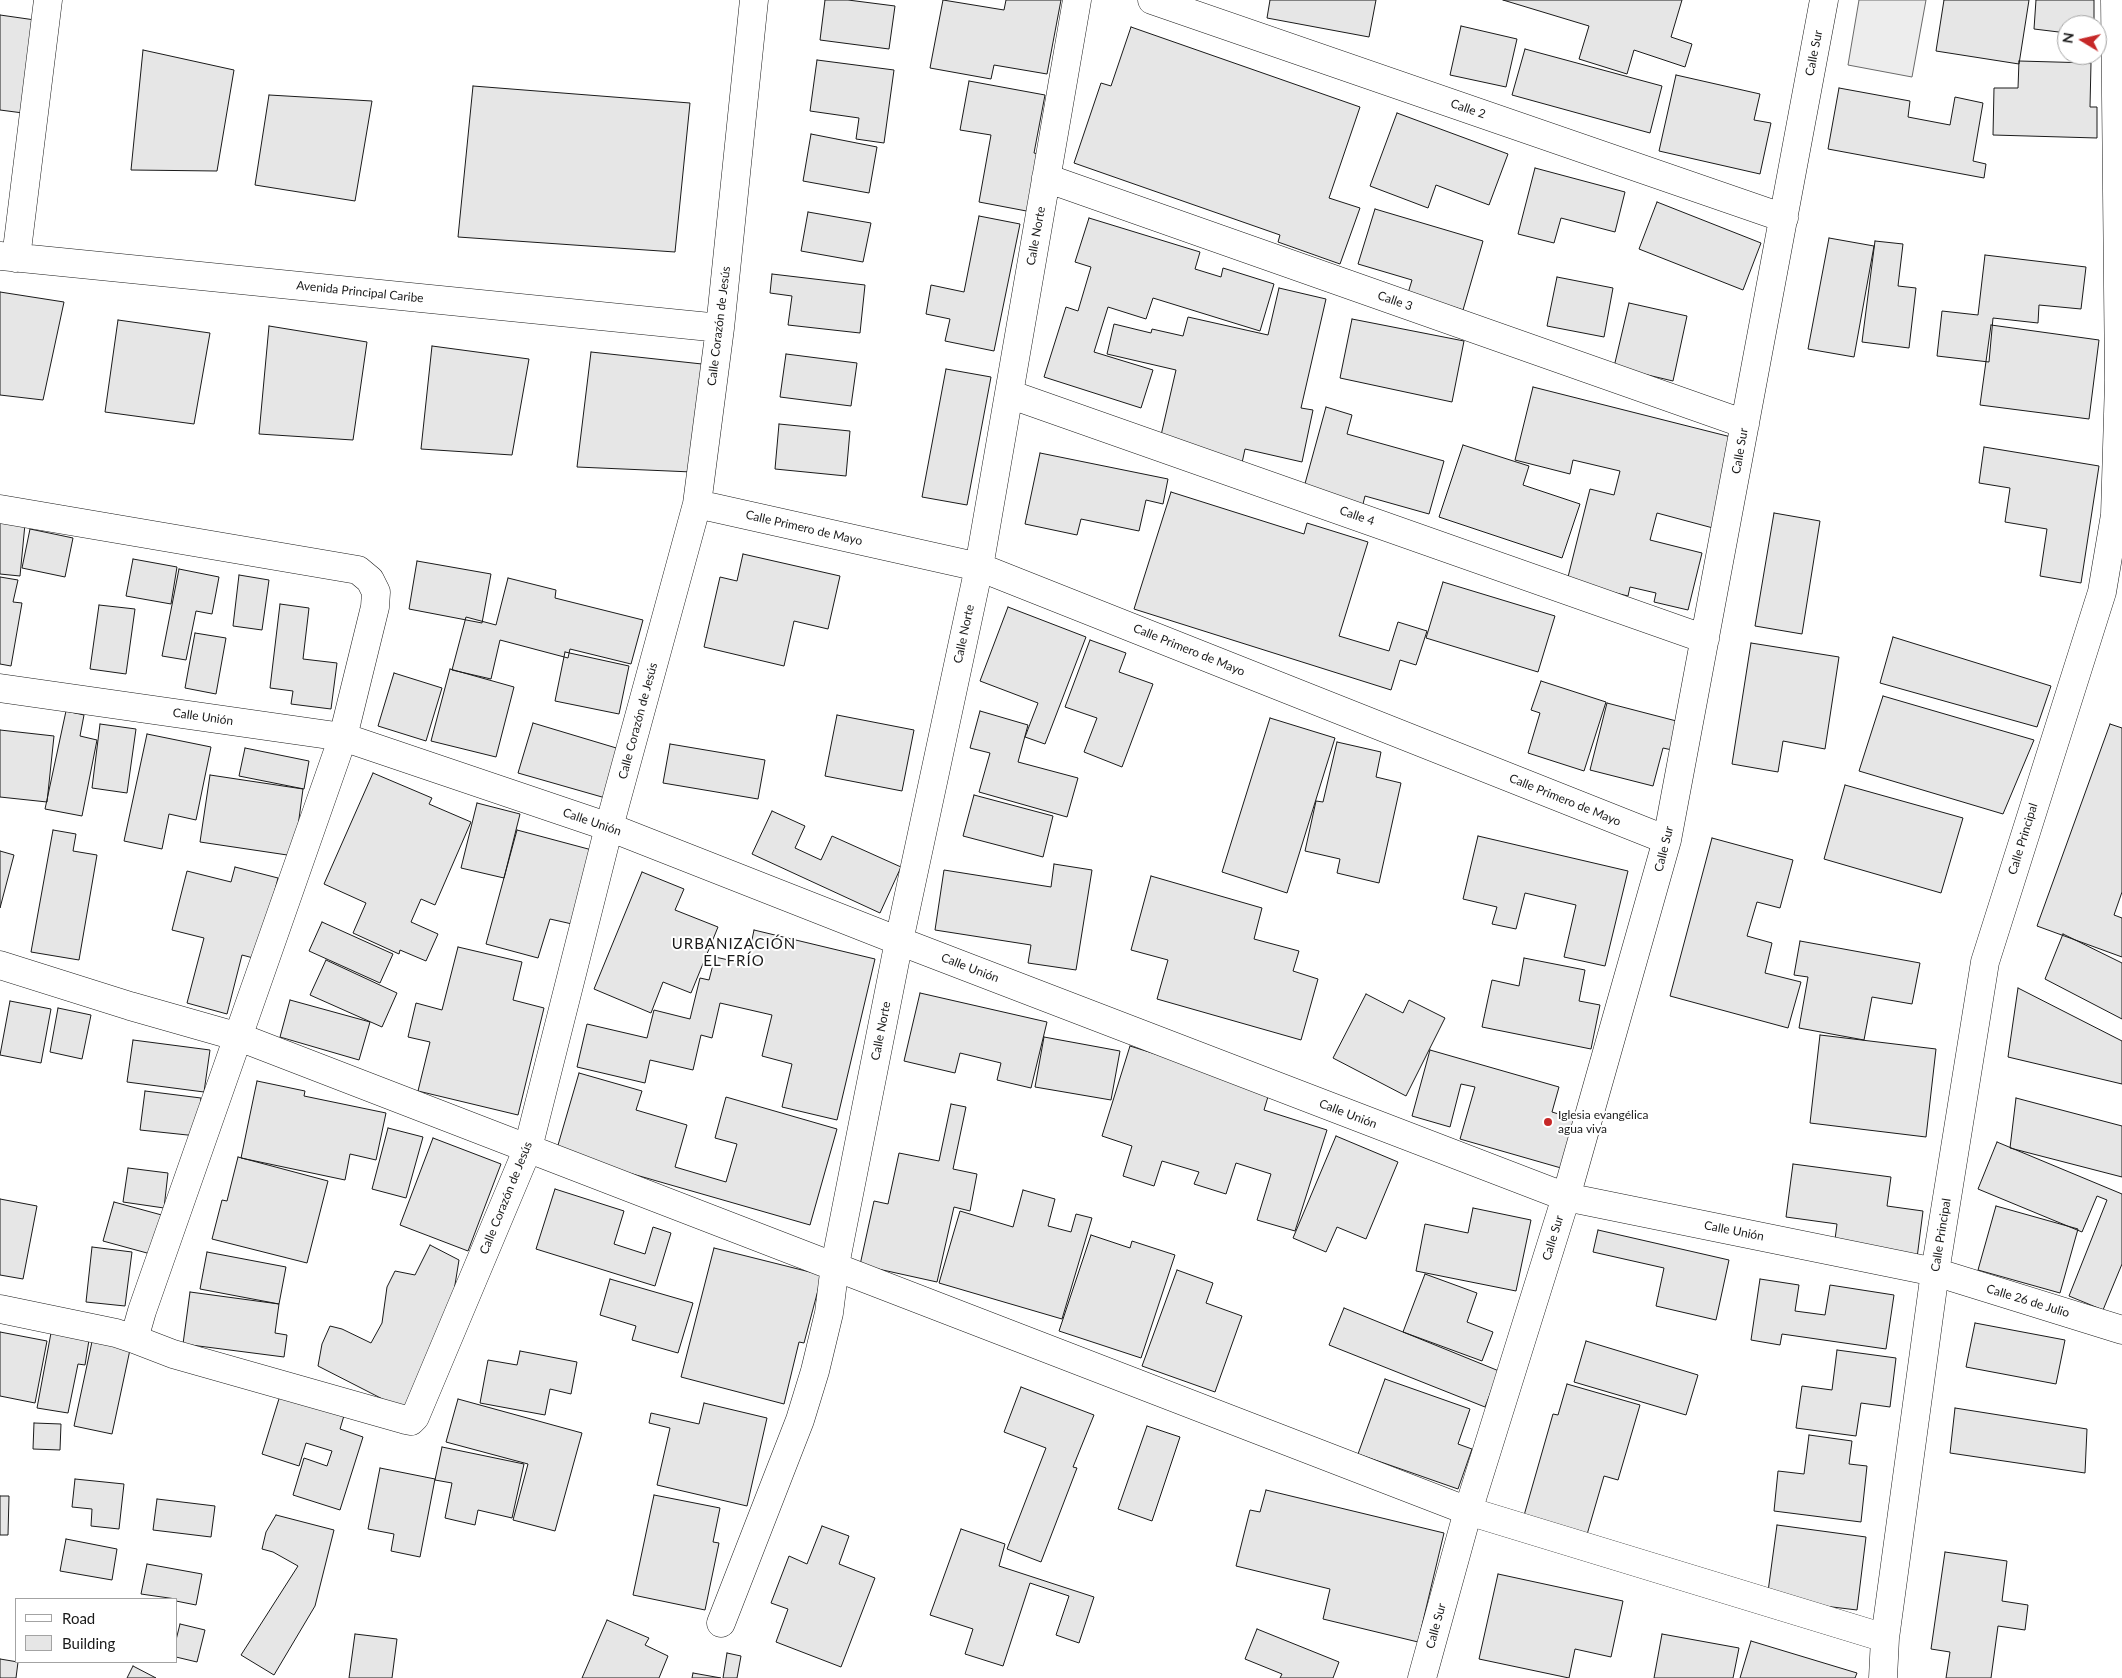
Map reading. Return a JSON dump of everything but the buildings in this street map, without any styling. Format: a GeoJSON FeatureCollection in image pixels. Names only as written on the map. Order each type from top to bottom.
{"type":"FeatureCollection","features":[{"type":"Feature","properties":{"kind":"street"},"geometry":{"type":"LineString","coordinates":[[8,257],[48,0]]}},
{"type":"Feature","properties":{"kind":"street","name":"Calle Corazón de Jesús"},"geometry":{"type":"LineString","coordinates":[[134,1339],[173,1354],[406,1420],[411,1421],[415,1417],[528,1148],[609,827],[697,504],[720,328],[754,0]]}},
{"type":"Feature","properties":{"kind":"street","name":"Calle Norte"},"geometry":{"type":"LineString","coordinates":[[722,1623],[800,1420],[815,1371],[829,1314],[835,1265],[899,941],[978,567],[1077,0]]}},
{"type":"Feature","properties":{"kind":"street","name":"Calle 2"},"geometry":{"type":"LineString","coordinates":[[1152,0],[1784,218]]}},
{"type":"Feature","properties":{"kind":"street","name":"Calle Sur"},"geometry":{"type":"LineString","coordinates":[[1422,1678],[1468,1511],[1566,1197],[1667,840],[1824,0]]}},
{"type":"Feature","properties":{"kind":"street","name":"Calle Principal"},"geometry":{"type":"LineString","coordinates":[[1883,1678],[1884,1638],[1935,1272],[1985,962],[2112,595],[2119,381],[2114,0]]}},
{"type":"Feature","properties":{"kind":"street","name":"Calle 3"},"geometry":{"type":"LineString","coordinates":[[1046,178],[1745,424]]}},
{"type":"Feature","properties":{"kind":"street","name":"Avenida Principal Caribe"},"geometry":{"type":"LineString","coordinates":[[8,257],[720,328]]}},
{"type":"Feature","properties":{"kind":"street","name":"Calle 4"},"geometry":{"type":"LineString","coordinates":[[1009,394],[1705,639]]}},
{"type":"Feature","properties":{"kind":"street","name":"Calle Primero de Mayo"},"geometry":{"type":"LineString","coordinates":[[697,504],[978,567],[1667,840]]}},
{"type":"Feature","properties":{"kind":"street"},"geometry":{"type":"LineString","coordinates":[[0,508],[358,570],[370,580],[376,592],[375,607],[343,738],[142,1311],[134,1339],[116,1333],[0,1309]]}},
{"type":"Feature","properties":{"kind":"street","name":"Calle Unión"},"geometry":{"type":"LineString","coordinates":[[0,688],[343,738],[609,827],[899,941],[1566,1197],[1935,1272]]}},
{"type":"Feature","properties":{"kind":"street"},"geometry":{"type":"LineString","coordinates":[[0,965],[130,1006],[239,1037],[835,1265],[1468,1511],[1884,1638]]}},
{"type":"Feature","properties":{"kind":"street","name":"Calle 26 de Julio"},"geometry":{"type":"LineString","coordinates":[[1935,1272],[2122,1330]]}},
{"type":"Feature","properties":{"kind":"shaded area"},"geometry":{"type":"Polygon","coordinates":[[[1859,0],[1926,0],[1912,77],[1848,65],[1859,0]]]}},
{"type":"Feature","properties":{"kind":"place","name":"Iglesia evangélica agua viva"},"geometry":{"type":"Point","coordinates":[1548,1122]}},
{"type":"Feature","properties":{"kind":"district","name":"URBANIZACIÓN EL FRÍO"},"geometry":{"type":"Point","coordinates":[734,952]}}]}
